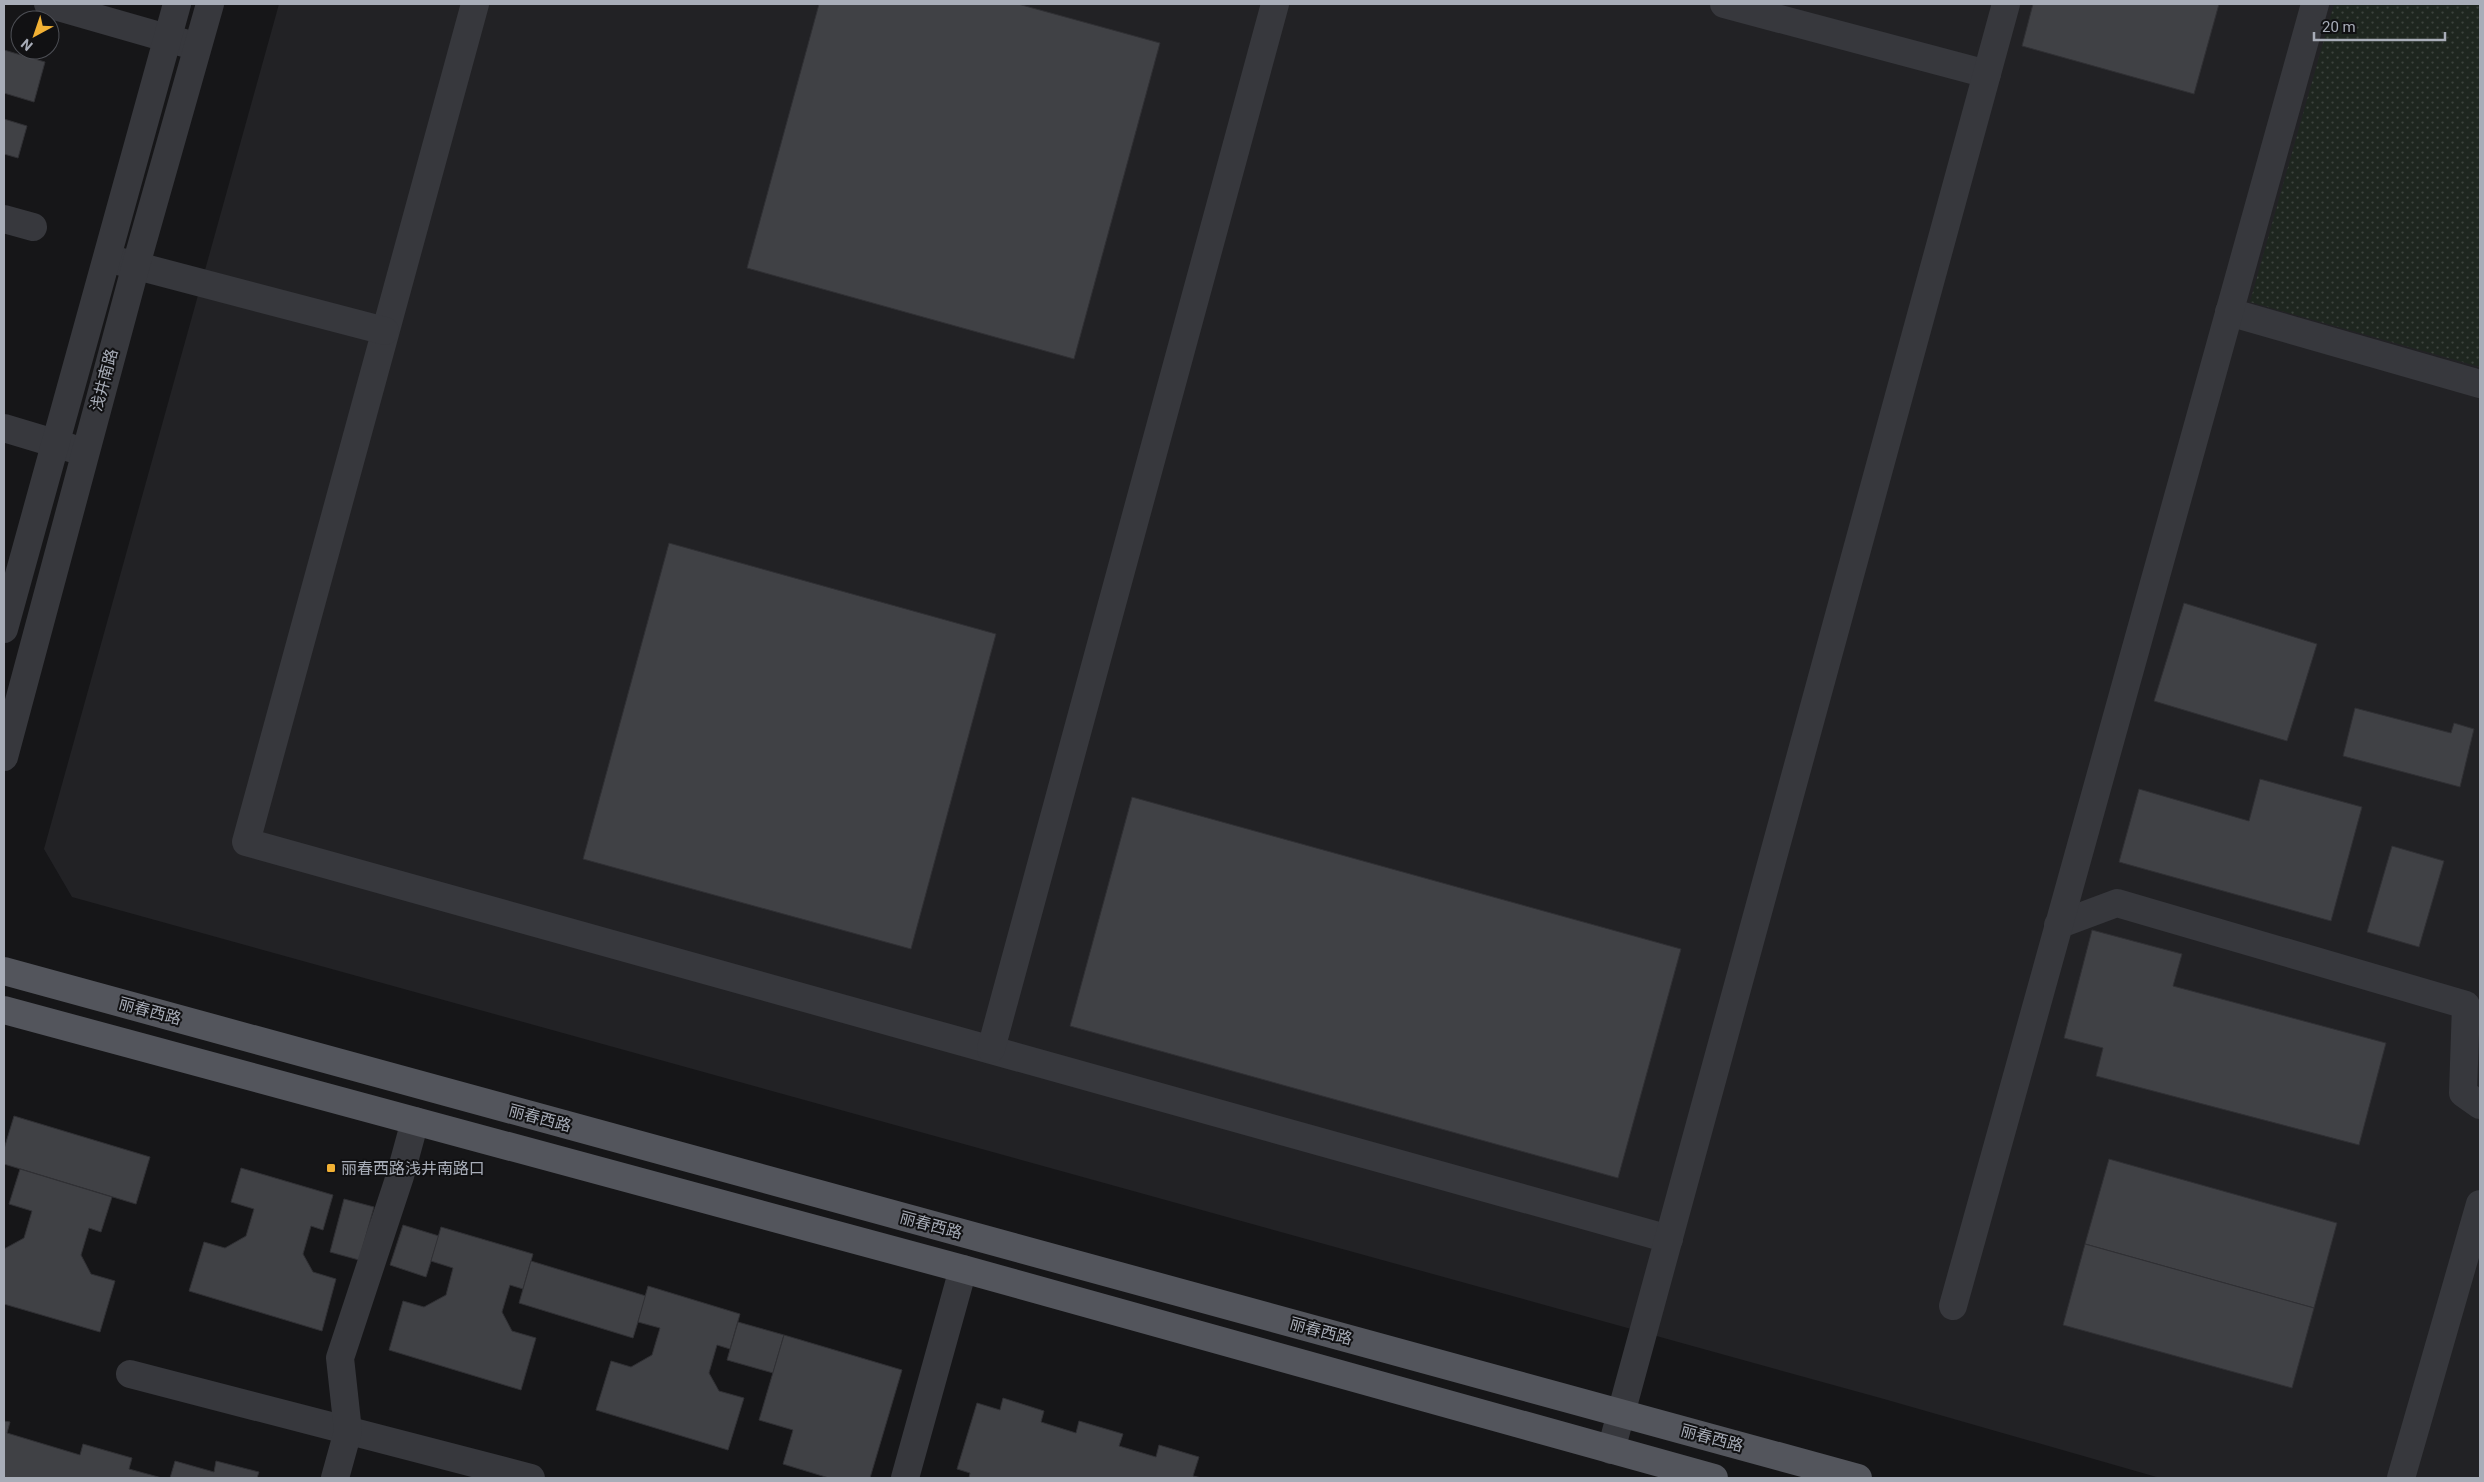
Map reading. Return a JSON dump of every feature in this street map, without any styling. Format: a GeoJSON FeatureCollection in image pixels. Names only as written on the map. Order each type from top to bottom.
{"type":"FeatureCollection","features":[{"type":"Feature","properties":{"kind":"main road","name":"丽春西路"},"geometry":{"type":"LineString","coordinates":[[4,971],[1858,1478]]}},
{"type":"Feature","properties":{"kind":"main road"},"geometry":{"type":"LineString","coordinates":[[4,1010],[963,1269],[1611,1450],[1661,1471],[1714,1478]]}},
{"type":"Feature","properties":{"kind":"street"},"geometry":{"type":"LineString","coordinates":[[48,4],[198,46]]}},
{"type":"Feature","properties":{"kind":"street","name":"浅井南路"},"geometry":{"type":"LineString","coordinates":[[4,629],[177,4]]}},
{"type":"Feature","properties":{"kind":"street","name":"浅井南路"},"geometry":{"type":"LineString","coordinates":[[4,757],[136,265],[210,4]]}},
{"type":"Feature","properties":{"kind":"street"},"geometry":{"type":"LineString","coordinates":[[475,4],[246,842],[1669,1239]]}},
{"type":"Feature","properties":{"kind":"street"},"geometry":{"type":"LineString","coordinates":[[991,1049],[1275,4]]}},
{"type":"Feature","properties":{"kind":"street"},"geometry":{"type":"LineString","coordinates":[[1724,4],[1987,74]]}},
{"type":"Feature","properties":{"kind":"street"},"geometry":{"type":"LineString","coordinates":[[1611,1450],[2006,4]]}},
{"type":"Feature","properties":{"kind":"street"},"geometry":{"type":"LineString","coordinates":[[1953,1306],[2315,4]]}},
{"type":"Feature","properties":{"kind":"street"},"geometry":{"type":"LineString","coordinates":[[4,219],[32,227]]}},
{"type":"Feature","properties":{"kind":"street"},"geometry":{"type":"LineString","coordinates":[[106,258],[385,331]]}},
{"type":"Feature","properties":{"kind":"street"},"geometry":{"type":"LineString","coordinates":[[2229,312],[2480,384]]}},
{"type":"Feature","properties":{"kind":"street"},"geometry":{"type":"LineString","coordinates":[[4,428],[85,452]]}},
{"type":"Feature","properties":{"kind":"street"},"geometry":{"type":"LineString","coordinates":[[2058,925],[2117,903],[2466,1005],[2463,1092],[2480,1106]]}},
{"type":"Feature","properties":{"kind":"street"},"geometry":{"type":"LineString","coordinates":[[335,1478],[348,1431],[340,1358],[400,1176],[415,1121]]}},
{"type":"Feature","properties":{"kind":"street"},"geometry":{"type":"LineString","coordinates":[[2401,1478],[2480,1204]]}},
{"type":"Feature","properties":{"kind":"street"},"geometry":{"type":"LineString","coordinates":[[905,1478],[963,1269]]}},
{"type":"Feature","properties":{"kind":"street"},"geometry":{"type":"LineString","coordinates":[[130,1374],[531,1478]]}},
{"type":"Feature","properties":{"kind":"shaded area"},"geometry":{"type":"Polygon","coordinates":[[[279,4],[2480,4],[2480,1478],[2160,1478],[1884,1399],[72,897],[44,849],[279,4]]]}},
{"type":"Feature","properties":{"kind":"shaded area"},"geometry":{"type":"Polygon","coordinates":[[[2334,4],[2480,4],[2480,367],[2250,302],[2334,4]]]}},
{"type":"Feature","properties":{"kind":"building"},"geometry":{"type":"Polygon","coordinates":[[[819,4],[1018,4],[1160,43],[1074,359],[747,268],[819,4]]]}},
{"type":"Feature","properties":{"kind":"building"},"geometry":{"type":"Polygon","coordinates":[[[2033,4],[2219,4],[2194,94],[2022,46],[2033,4]]]}},
{"type":"Feature","properties":{"kind":"building"},"geometry":{"type":"Polygon","coordinates":[[[4,50],[10,52],[10,60],[38,60],[45,62],[34,102],[4,93],[4,50]]]}},
{"type":"Feature","properties":{"kind":"building"},"geometry":{"type":"Polygon","coordinates":[[[4,119],[27,126],[18,158],[4,154],[4,119]]]}},
{"type":"Feature","properties":{"kind":"building"},"geometry":{"type":"Polygon","coordinates":[[[669,543],[996,634],[911,949],[583,859],[669,543]]]}},
{"type":"Feature","properties":{"kind":"building"},"geometry":{"type":"Polygon","coordinates":[[[2184,603],[2317,644],[2287,741],[2154,701],[2184,603]]]}},
{"type":"Feature","properties":{"kind":"building"},"geometry":{"type":"Polygon","coordinates":[[[2355,708],[2451,733],[2454,723],[2474,729],[2460,787],[2343,756],[2355,708]]]}},
{"type":"Feature","properties":{"kind":"building"},"geometry":{"type":"Polygon","coordinates":[[[2260,779],[2362,807],[2331,921],[2119,862],[2139,789],[2249,821],[2260,779]]]}},
{"type":"Feature","properties":{"kind":"building"},"geometry":{"type":"Polygon","coordinates":[[[1132,797],[1681,949],[1618,1178],[1070,1026],[1132,797]]]}},
{"type":"Feature","properties":{"kind":"building"},"geometry":{"type":"Polygon","coordinates":[[[2392,846],[2444,861],[2419,947],[2367,932],[2392,846]]]}},
{"type":"Feature","properties":{"kind":"building"},"geometry":{"type":"Polygon","coordinates":[[[2092,930],[2182,954],[2173,986],[2386,1043],[2359,1145],[2096,1076],[2103,1048],[2064,1038],[2092,930]]]}},
{"type":"Feature","properties":{"kind":"building"},"geometry":{"type":"Polygon","coordinates":[[[14,1116],[150,1157],[136,1204],[4,1164],[4,1149],[14,1116]]]}},
{"type":"Feature","properties":{"kind":"building"},"geometry":{"type":"Polygon","coordinates":[[[2109,1159],[2337,1223],[2314,1308],[2085,1244],[2109,1159]]]}},
{"type":"Feature","properties":{"kind":"building"},"geometry":{"type":"Polygon","coordinates":[[[241,1168],[333,1195],[323,1230],[311,1226],[303,1254],[313,1272],[336,1279],[322,1331],[189,1291],[204,1242],[225,1248],[246,1236],[254,1209],[231,1202],[241,1168]]]}},
{"type":"Feature","properties":{"kind":"building"},"geometry":{"type":"Polygon","coordinates":[[[20,1169],[112,1197],[101,1232],[89,1228],[81,1255],[91,1274],[115,1281],[100,1332],[4,1304],[4,1249],[24,1238],[32,1211],[9,1204],[20,1169]]]}},
{"type":"Feature","properties":{"kind":"building"},"geometry":{"type":"Polygon","coordinates":[[[344,1199],[374,1207],[359,1260],[330,1252],[344,1199]]]}},
{"type":"Feature","properties":{"kind":"building"},"geometry":{"type":"Polygon","coordinates":[[[403,1225],[439,1236],[426,1277],[390,1265],[403,1225]]]}},
{"type":"Feature","properties":{"kind":"building"},"geometry":{"type":"Polygon","coordinates":[[[441,1227],[533,1254],[523,1289],[510,1285],[502,1312],[512,1331],[536,1338],[521,1390],[389,1350],[403,1301],[424,1307],[446,1295],[453,1268],[431,1261],[441,1227]]]}},
{"type":"Feature","properties":{"kind":"building"},"geometry":{"type":"Polygon","coordinates":[[[2085,1244],[2314,1308],[2292,1388],[2063,1325],[2085,1244]]]}},
{"type":"Feature","properties":{"kind":"building"},"geometry":{"type":"Polygon","coordinates":[[[531,1261],[646,1296],[633,1338],[519,1303],[531,1261]]]}},
{"type":"Feature","properties":{"kind":"building"},"geometry":{"type":"Polygon","coordinates":[[[648,1286],[740,1314],[730,1349],[717,1345],[709,1373],[719,1391],[744,1398],[728,1450],[596,1410],[611,1361],[631,1367],[652,1355],[660,1328],[638,1322],[648,1286]]]}},
{"type":"Feature","properties":{"kind":"building"},"geometry":{"type":"Polygon","coordinates":[[[738,1322],[784,1335],[773,1373],[727,1360],[738,1322]]]}},
{"type":"Feature","properties":{"kind":"building"},"geometry":{"type":"Polygon","coordinates":[[[784,1335],[902,1370],[870,1478],[829,1478],[783,1464],[793,1430],[759,1420],[784,1335]]]}},
{"type":"Feature","properties":{"kind":"building"},"geometry":{"type":"Polygon","coordinates":[[[1003,1398],[1044,1411],[1041,1422],[1076,1433],[1079,1421],[1123,1434],[1119,1446],[1156,1457],[1159,1445],[1199,1457],[1193,1476],[1202,1478],[969,1478],[970,1473],[957,1469],[977,1403],[1000,1410],[1003,1398]]]}},
{"type":"Feature","properties":{"kind":"building"},"geometry":{"type":"Polygon","coordinates":[[[4,1421],[10,1422],[7,1433],[80,1455],[83,1444],[132,1458],[129,1469],[162,1478],[4,1478],[4,1421]]]}},
{"type":"Feature","properties":{"kind":"building"},"geometry":{"type":"Polygon","coordinates":[[[175,1461],[214,1472],[216,1461],[259,1472],[257,1478],[170,1478],[175,1461]]]}},
{"type":"Feature","properties":{"kind":"place","name":"丽春西路浅井南路口"},"geometry":{"type":"Point","coordinates":[331,1168]}}]}
